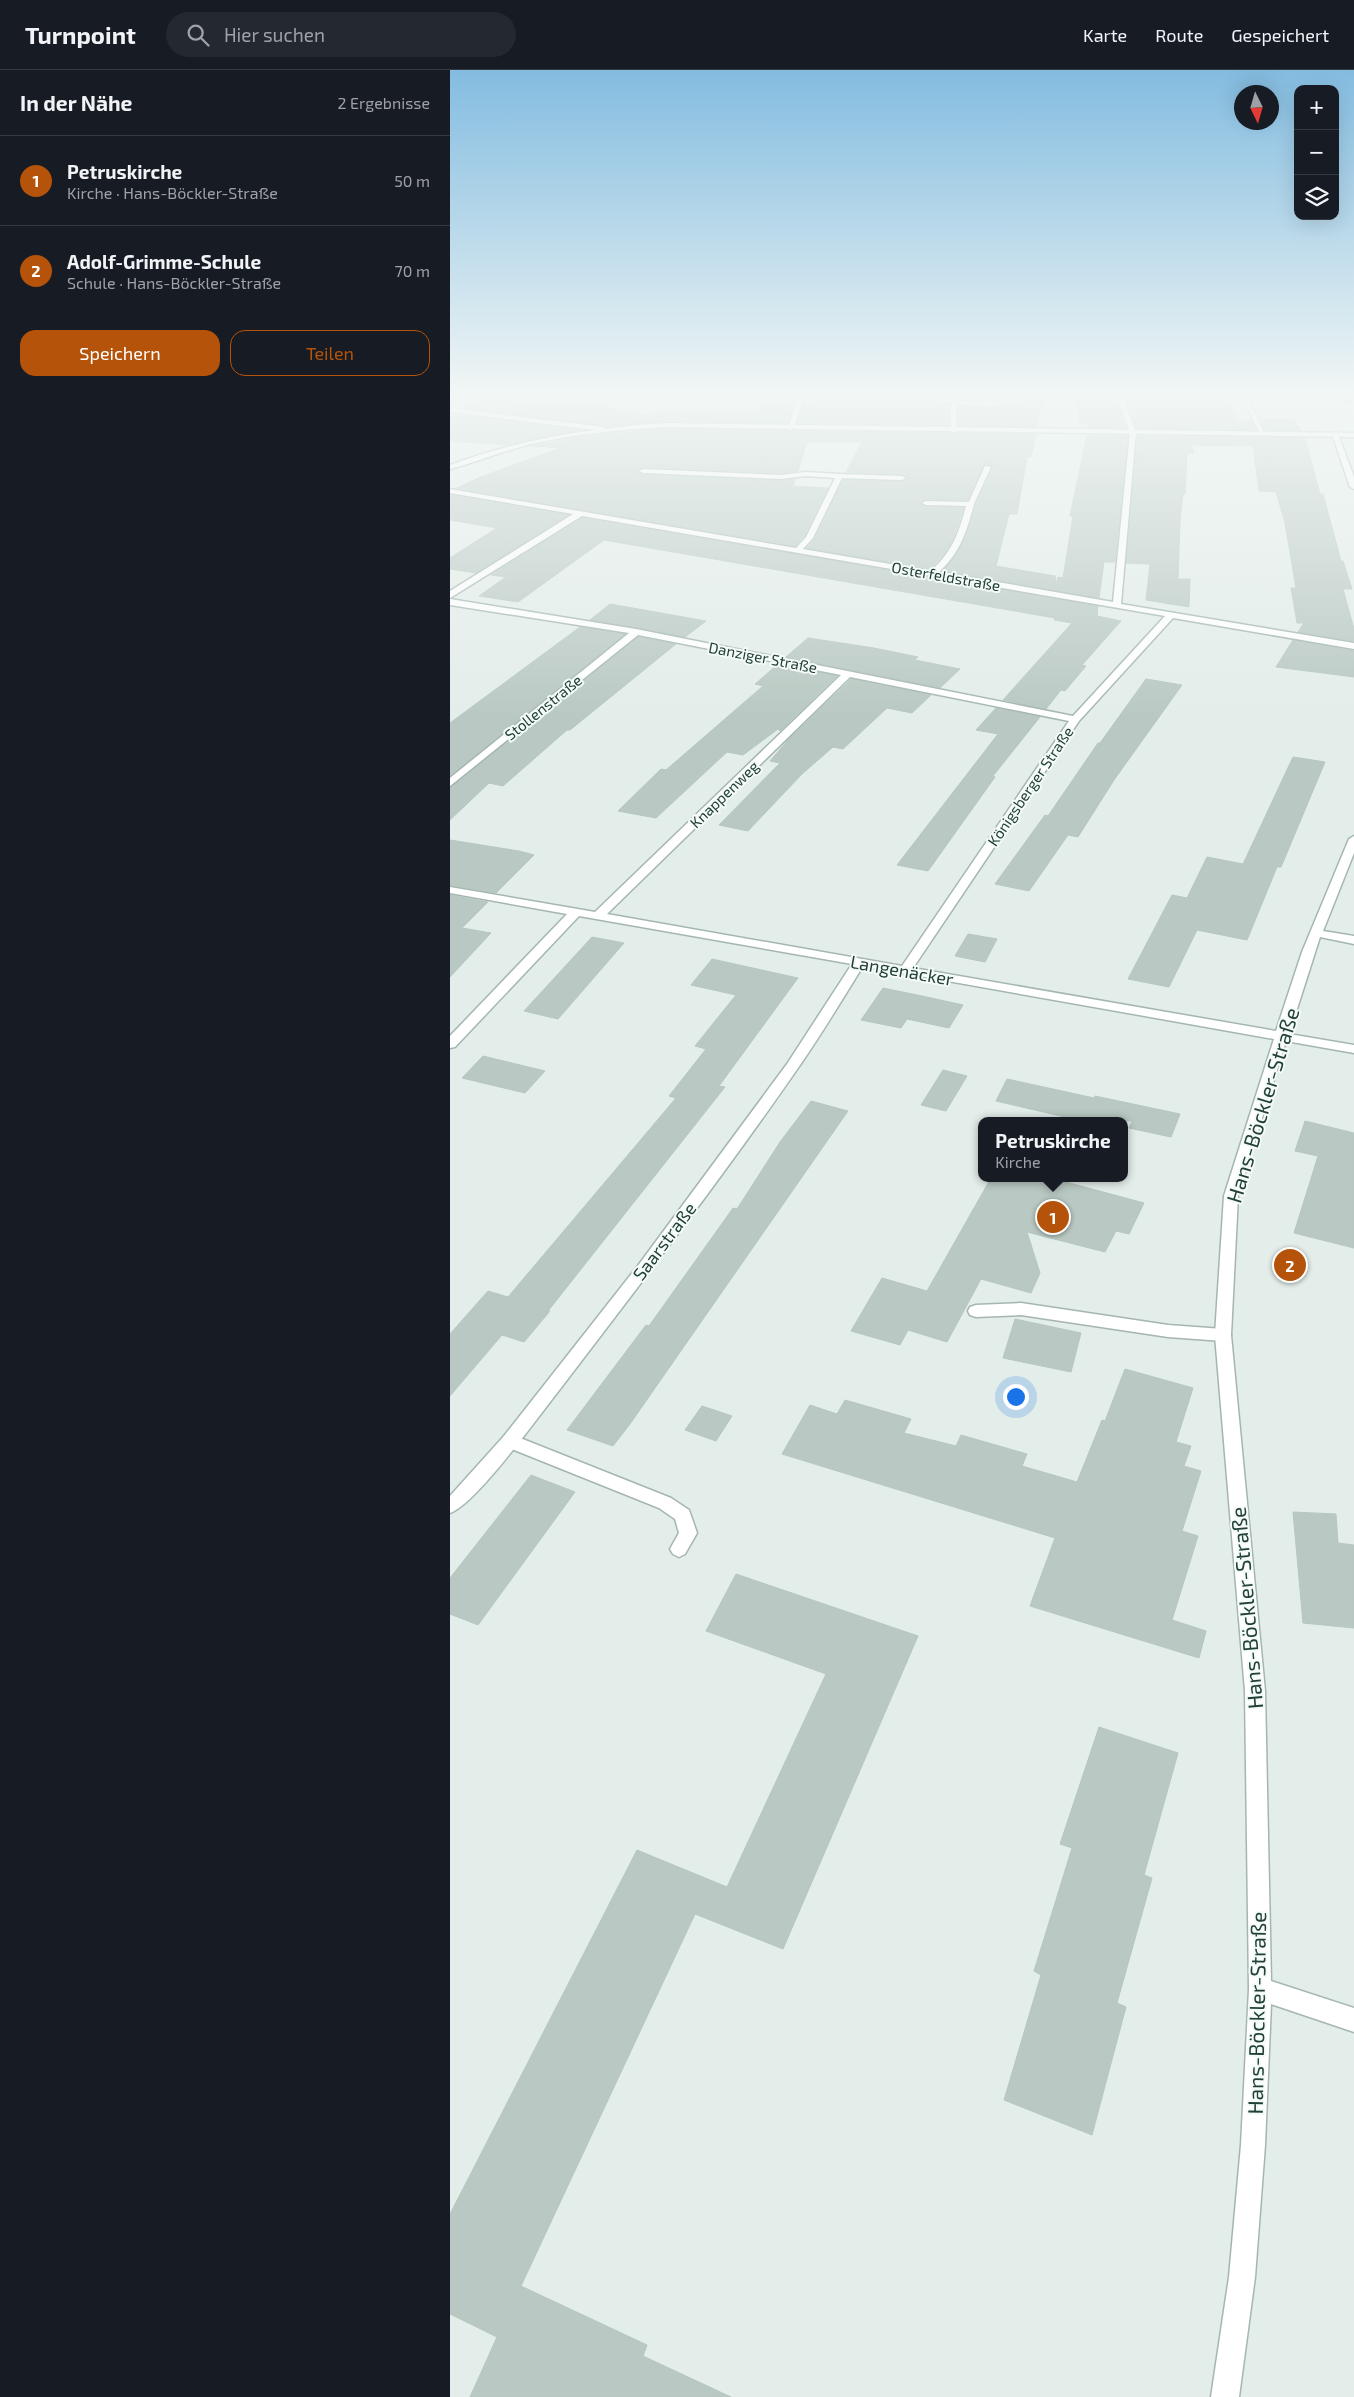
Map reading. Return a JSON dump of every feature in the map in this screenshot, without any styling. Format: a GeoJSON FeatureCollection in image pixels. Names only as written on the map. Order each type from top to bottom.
{"type":"FeatureCollection","features":[{"type":"Feature","properties":{"kind":"street","name":"Osterfeldstraße"},"geometry":{"type":"LineString","coordinates":[[513,502],[1354,646]]}},
{"type":"Feature","properties":{"kind":"street"},"geometry":{"type":"LineString","coordinates":[[798,550],[809,538],[827,502]]}},
{"type":"Feature","properties":{"kind":"street"},"geometry":{"type":"LineString","coordinates":[[1117,606],[1127,502]]}},
{"type":"Feature","properties":{"kind":"street"},"geometry":{"type":"LineString","coordinates":[[926,503],[970,504],[960,545],[948,560],[932,574]]}},
{"type":"Feature","properties":{"kind":"street"},"geometry":{"type":"LineString","coordinates":[[450,596],[581,513]]}},
{"type":"Feature","properties":{"kind":"street","name":"Danziger Straße"},"geometry":{"type":"LineString","coordinates":[[450,602],[636,632],[1075,719]]}},
{"type":"Feature","properties":{"kind":"street","name":"Königsberger Straße"},"geometry":{"type":"LineString","coordinates":[[905,970],[1075,719],[1171,615]]}},
{"type":"Feature","properties":{"kind":"street","name":"Stollenstraße"},"geometry":{"type":"LineString","coordinates":[[450,782],[636,632]]}},
{"type":"Feature","properties":{"kind":"street","name":"Knappenweg"},"geometry":{"type":"LineString","coordinates":[[598,916],[849,673]]}},
{"type":"Feature","properties":{"kind":"street","name":"Hans-Böckler-Straße"},"geometry":{"type":"LineString","coordinates":[[1225,2397],[1242,2277],[1253,2145],[1260,1988],[1255,1691],[1223,1335],[1231,1196],[1316,932],[1354,840]]}},
{"type":"Feature","properties":{"kind":"street","name":"Langenäcker"},"geometry":{"type":"LineString","coordinates":[[450,890],[1354,1049]]}},
{"type":"Feature","properties":{"kind":"street"},"geometry":{"type":"LineString","coordinates":[[450,1044],[576,912]]}},
{"type":"Feature","properties":{"kind":"street"},"geometry":{"type":"LineString","coordinates":[[1316,932],[1354,940]]}},
{"type":"Feature","properties":{"kind":"street","name":"Saarstraße"},"geometry":{"type":"LineString","coordinates":[[450,1506],[462,1496],[510,1441],[645,1267],[755,1121],[860,962]]}},
{"type":"Feature","properties":{"kind":"street"},"geometry":{"type":"LineString","coordinates":[[976,1311],[1021,1309],[1168,1332],[1223,1335]]}},
{"type":"Feature","properties":{"kind":"street"},"geometry":{"type":"LineString","coordinates":[[510,1441],[665,1503],[683,1515],[688,1533],[679,1549]]}},
{"type":"Feature","properties":{"kind":"street"},"geometry":{"type":"LineString","coordinates":[[1260,1988],[1354,2020]]}},
{"type":"Feature","properties":{"kind":"building"},"geometry":{"type":"Polygon","coordinates":[[[450,502],[489,502],[568,515],[476,573],[450,569],[450,558],[497,528],[450,520],[450,502]]]}},
{"type":"Feature","properties":{"kind":"building"},"geometry":{"type":"Polygon","coordinates":[[[536,502],[821,502],[804,536],[795,546],[536,502]]]}},
{"type":"Feature","properties":{"kind":"building"},"geometry":{"type":"Polygon","coordinates":[[[833,502],[921,502],[926,507],[964,508],[952,541],[943,555],[930,569],[807,548],[815,539],[833,502]]]}},
{"type":"Feature","properties":{"kind":"building"},"geometry":{"type":"Polygon","coordinates":[[[978,502],[1019,502],[1017,514],[1009,514],[996,566],[1055,576],[1056,584],[1058,577],[1063,578],[1073,516],[1070,516],[1073,502],[1121,502],[1115,562],[1104,562],[1099,598],[943,571],[959,550],[978,502]]]}},
{"type":"Feature","properties":{"kind":"building"},"geometry":{"type":"Polygon","coordinates":[[[1132,502],[1182,502],[1178,579],[1190,579],[1189,607],[1146,600],[1150,564],[1126,563],[1132,502]]]}},
{"type":"Feature","properties":{"kind":"building"},"geometry":{"type":"Polygon","coordinates":[[[1279,502],[1325,502],[1341,561],[1343,561],[1352,589],[1343,589],[1354,629],[1354,641],[1298,632],[1304,623],[1297,623],[1291,588],[1296,588],[1285,523],[1279,502]]]}},
{"type":"Feature","properties":{"kind":"building"},"geometry":{"type":"Polygon","coordinates":[[[582,518],[1098,606],[1097,616],[1121,621],[1082,665],[1086,666],[1065,691],[1061,690],[1046,709],[1003,700],[1072,623],[1054,620],[1055,618],[604,540],[518,602],[479,596],[506,577],[491,575],[582,518]]]}},
{"type":"Feature","properties":{"kind":"building"},"geometry":{"type":"Polygon","coordinates":[[[610,604],[706,621],[685,637],[590,620],[610,604]]]}},
{"type":"Feature","properties":{"kind":"building"},"geometry":{"type":"Polygon","coordinates":[[[580,627],[625,634],[450,776],[450,723],[580,627]]]}},
{"type":"Feature","properties":{"kind":"building"},"geometry":{"type":"Polygon","coordinates":[[[638,637],[676,644],[570,730],[567,730],[503,786],[489,783],[450,820],[450,788],[638,637]]]}},
{"type":"Feature","properties":{"kind":"building"},"geometry":{"type":"Polygon","coordinates":[[[808,638],[874,648],[918,657],[915,660],[960,669],[940,688],[786,657],[808,638]]]}},
{"type":"Feature","properties":{"kind":"building"},"geometry":{"type":"Polygon","coordinates":[[[1293,640],[1354,651],[1354,677],[1276,667],[1293,640]]]}},
{"type":"Feature","properties":{"kind":"building"},"geometry":{"type":"Polygon","coordinates":[[[778,664],[837,676],[780,731],[778,729],[743,755],[727,752],[656,818],[618,811],[661,769],[666,770],[763,686],[755,684],[778,664]]]}},
{"type":"Feature","properties":{"kind":"building"},"geometry":{"type":"Polygon","coordinates":[[[851,679],[931,695],[912,713],[887,708],[843,749],[833,747],[802,774],[748,831],[719,825],[780,763],[770,761],[788,740],[851,679]]]}},
{"type":"Feature","properties":{"kind":"building"},"geometry":{"type":"Polygon","coordinates":[[[1146,679],[1182,685],[1114,780],[1078,837],[1068,835],[1029,891],[995,884],[1045,815],[1048,816],[1098,743],[1100,743],[1146,679]]]}},
{"type":"Feature","properties":{"kind":"building"},"geometry":{"type":"Polygon","coordinates":[[[996,708],[1040,717],[993,776],[995,777],[928,871],[897,865],[998,734],[976,730],[996,708]]]}},
{"type":"Feature","properties":{"kind":"building"},"geometry":{"type":"Polygon","coordinates":[[[1293,757],[1325,762],[1281,867],[1277,867],[1247,940],[1197,930],[1169,987],[1128,979],[1172,895],[1187,898],[1207,857],[1243,864],[1293,757]]]}},
{"type":"Feature","properties":{"kind":"building"},"geometry":{"type":"Polygon","coordinates":[[[450,840],[534,855],[496,893],[450,885],[450,840]]]}},
{"type":"Feature","properties":{"kind":"building"},"geometry":{"type":"Polygon","coordinates":[[[450,895],[488,902],[462,928],[491,933],[450,977],[450,895]]]}},
{"type":"Feature","properties":{"kind":"building"},"geometry":{"type":"Polygon","coordinates":[[[968,934],[997,939],[985,962],[955,956],[968,934]]]}},
{"type":"Feature","properties":{"kind":"building"},"geometry":{"type":"Polygon","coordinates":[[[592,937],[624,943],[558,1019],[524,1011],[592,937]]]}},
{"type":"Feature","properties":{"kind":"building"},"geometry":{"type":"Polygon","coordinates":[[[712,959],[798,978],[719,1086],[725,1087],[548,1311],[550,1311],[524,1342],[502,1335],[450,1396],[450,1334],[488,1291],[508,1297],[676,1098],[669,1096],[706,1049],[695,1046],[736,995],[691,985],[712,959]]]}},
{"type":"Feature","properties":{"kind":"building"},"geometry":{"type":"Polygon","coordinates":[[[883,988],[963,1005],[949,1028],[907,1019],[901,1028],[861,1020],[883,988]]]}},
{"type":"Feature","properties":{"kind":"building"},"geometry":{"type":"Polygon","coordinates":[[[483,1056],[545,1071],[525,1093],[462,1078],[483,1056]]]}},
{"type":"Feature","properties":{"kind":"building"},"geometry":{"type":"Polygon","coordinates":[[[943,1070],[967,1076],[946,1111],[921,1105],[943,1070]]]}},
{"type":"Feature","properties":{"kind":"building"},"geometry":{"type":"Polygon","coordinates":[[[1007,1079],[1180,1114],[1171,1137],[1129,1128],[1132,1121],[1128,1121],[1128,1117],[1065,1117],[996,1101],[1007,1079]]]}},
{"type":"Feature","properties":{"kind":"building"},"geometry":{"type":"Polygon","coordinates":[[[811,1101],[848,1111],[630,1424],[613,1446],[567,1430],[646,1325],[649,1326],[733,1208],[737,1209],[780,1142],[811,1101]]]}},
{"type":"Feature","properties":{"kind":"building"},"geometry":{"type":"Polygon","coordinates":[[[1305,1121],[1354,1133],[1354,1248],[1294,1233],[1318,1156],[1295,1151],[1305,1121]]]}},
{"type":"Feature","properties":{"kind":"building"},"geometry":{"type":"Polygon","coordinates":[[[989,1182],[1066,1182],[1144,1203],[1129,1234],[1116,1231],[1105,1252],[1027,1232],[1040,1273],[1031,1293],[981,1279],[947,1342],[908,1330],[900,1345],[851,1331],[882,1278],[927,1291],[989,1182]]]}},
{"type":"Feature","properties":{"kind":"building"},"geometry":{"type":"Polygon","coordinates":[[[1015,1319],[1081,1333],[1071,1372],[1003,1358],[1015,1319]]]}},
{"type":"Feature","properties":{"kind":"building"},"geometry":{"type":"Polygon","coordinates":[[[1125,1369],[1193,1388],[1176,1442],[1191,1446],[1184,1466],[1201,1471],[1182,1531],[1198,1536],[1172,1620],[1206,1631],[1199,1658],[1030,1606],[1055,1538],[782,1454],[810,1405],[837,1414],[845,1400],[911,1419],[904,1433],[956,1446],[961,1435],[1027,1454],[1022,1466],[1077,1482],[1102,1420],[1105,1421],[1125,1369]]]}},
{"type":"Feature","properties":{"kind":"building"},"geometry":{"type":"Polygon","coordinates":[[[702,1406],[732,1416],[716,1441],[685,1430],[702,1406]]]}},
{"type":"Feature","properties":{"kind":"building"},"geometry":{"type":"Polygon","coordinates":[[[531,1475],[575,1492],[478,1625],[450,1614],[450,1578],[531,1475]]]}},
{"type":"Feature","properties":{"kind":"building"},"geometry":{"type":"Polygon","coordinates":[[[1293,1512],[1336,1514],[1338,1543],[1354,1545],[1354,1628],[1303,1623],[1293,1512]]]}},
{"type":"Feature","properties":{"kind":"building"},"geometry":{"type":"Polygon","coordinates":[[[736,1574],[918,1636],[783,1949],[695,1914],[521,2286],[647,2345],[643,2356],[731,2397],[470,2397],[497,2337],[450,2314],[450,2214],[637,1850],[727,1887],[826,1674],[706,1631],[736,1574]]]}},
{"type":"Feature","properties":{"kind":"building"},"geometry":{"type":"Polygon","coordinates":[[[1099,1727],[1178,1753],[1144,1875],[1152,1878],[1117,2003],[1126,2007],[1092,2135],[1004,2100],[1041,1975],[1034,1971],[1072,1848],[1060,1844],[1099,1727]]]}},
{"type":"Feature","properties":{"kind":"place","name":"Petruskirche"},"geometry":{"type":"Point","coordinates":[1053,1217]}},
{"type":"Feature","properties":{"kind":"place","name":"Adolf-Grimme-Schule"},"geometry":{"type":"Point","coordinates":[1290,1265]}}]}
